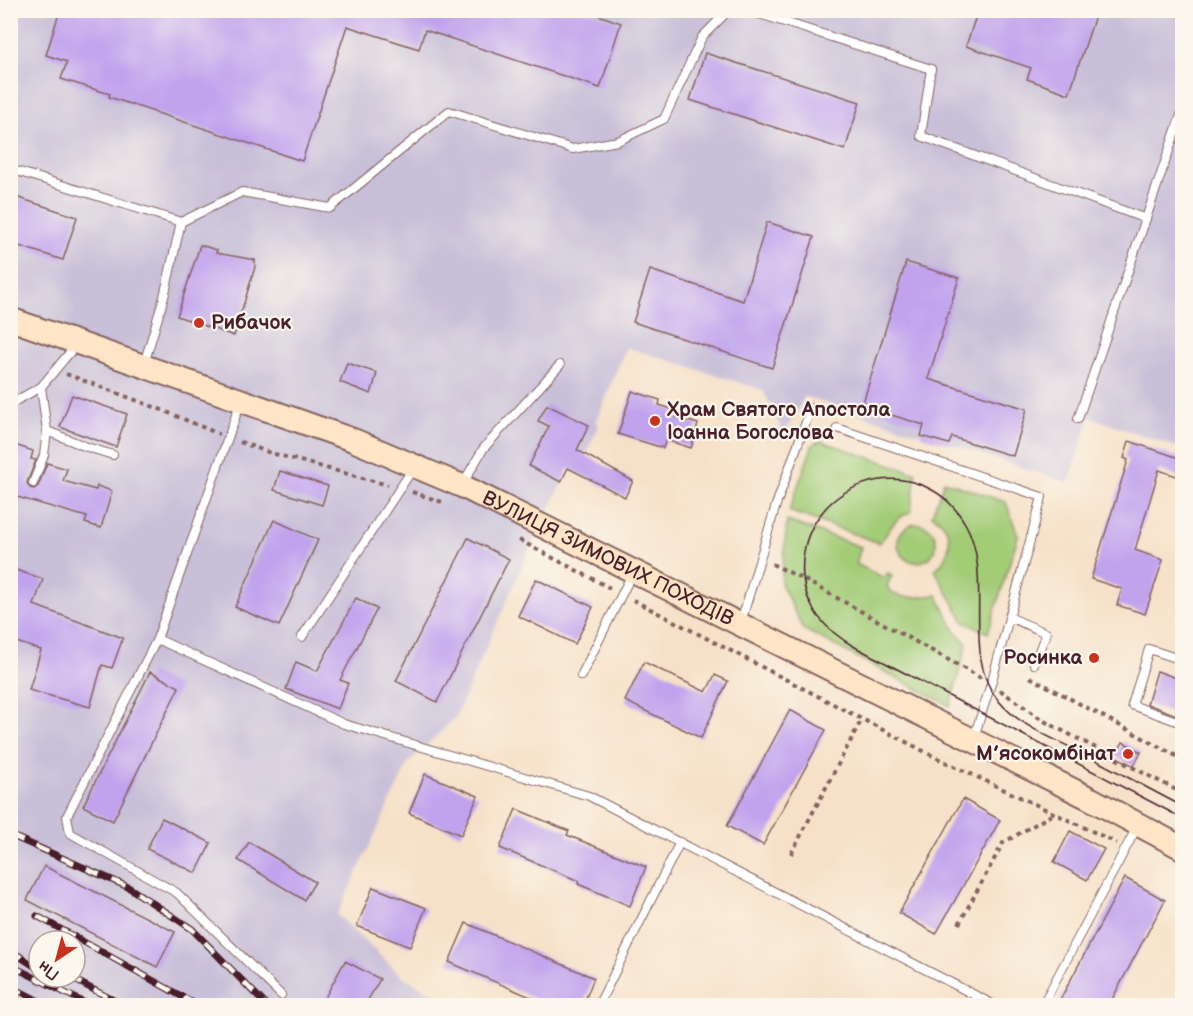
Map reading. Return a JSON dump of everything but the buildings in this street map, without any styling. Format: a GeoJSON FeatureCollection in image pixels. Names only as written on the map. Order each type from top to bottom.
{"type":"FeatureCollection","features":[{"type":"Feature","properties":{"kind":"main road","name":"ВУЛИЦЯ ЗИМОВИХ ПОХОДІВ"},"geometry":{"type":"LineString","coordinates":[[10,320],[353,440],[462,486],[741,623],[1182,848]]}},
{"type":"Feature","properties":{"kind":"lane"},"geometry":{"type":"LineString","coordinates":[[10,169],[181,222],[242,192],[330,208],[449,111],[573,149],[618,141],[664,119],[702,37],[729,10]]}},
{"type":"Feature","properties":{"kind":"lane"},"geometry":{"type":"LineString","coordinates":[[747,10],[931,69],[921,136],[1146,219]]}},
{"type":"Feature","properties":{"kind":"lane"},"geometry":{"type":"LineString","coordinates":[[1078,419],[1182,111]]}},
{"type":"Feature","properties":{"kind":"lane"},"geometry":{"type":"LineString","coordinates":[[144,366],[164,297],[181,222]]}},
{"type":"Feature","properties":{"kind":"lane"},"geometry":{"type":"LineString","coordinates":[[10,404],[41,387],[77,343]]}},
{"type":"Feature","properties":{"kind":"lane"},"geometry":{"type":"LineString","coordinates":[[462,486],[483,449],[560,365]]}},
{"type":"Feature","properties":{"kind":"lane"},"geometry":{"type":"LineString","coordinates":[[33,483],[44,455],[47,430],[41,387]]}},
{"type":"Feature","properties":{"kind":"lane"},"geometry":{"type":"LineString","coordinates":[[242,400],[157,639],[68,816],[70,833],[177,893],[281,994]]}},
{"type":"Feature","properties":{"kind":"lane"},"geometry":{"type":"LineString","coordinates":[[741,623],[776,505],[811,408]]}},
{"type":"Feature","properties":{"kind":"lane"},"geometry":{"type":"LineString","coordinates":[[837,428],[1042,497],[991,684],[972,740]]}},
{"type":"Feature","properties":{"kind":"lane"},"geometry":{"type":"LineString","coordinates":[[47,430],[113,455]]}},
{"type":"Feature","properties":{"kind":"lane"},"geometry":{"type":"LineString","coordinates":[[302,637],[414,466]]}},
{"type":"Feature","properties":{"kind":"lane"},"geometry":{"type":"LineString","coordinates":[[581,676],[634,570]]}},
{"type":"Feature","properties":{"kind":"lane"},"geometry":{"type":"LineString","coordinates":[[1009,617],[1046,633],[1034,664]]}},
{"type":"Feature","properties":{"kind":"lane"},"geometry":{"type":"LineString","coordinates":[[157,639],[344,724],[590,796],[996,1005]]}},
{"type":"Feature","properties":{"kind":"lane"},"geometry":{"type":"LineString","coordinates":[[1182,660],[1149,649],[1132,705],[1182,723]]}},
{"type":"Feature","properties":{"kind":"lane"},"geometry":{"type":"LineString","coordinates":[[1042,1005],[1139,825]]}},
{"type":"Feature","properties":{"kind":"lane"},"geometry":{"type":"LineString","coordinates":[[598,1005],[680,842]]}},
{"type":"Feature","properties":{"kind":"path"},"geometry":{"type":"LineString","coordinates":[[760,559],[803,579],[954,662],[991,684],[1044,721],[1182,793]]}},
{"type":"Feature","properties":{"kind":"path"},"geometry":{"type":"LineString","coordinates":[[1034,664],[1029,677],[1182,759]]}},
{"type":"Feature","properties":{"kind":"path"},"geometry":{"type":"LineString","coordinates":[[791,854],[862,719]]}},
{"type":"Feature","properties":{"kind":"path"},"geometry":{"type":"LineString","coordinates":[[959,924],[1003,843],[1054,814]]}},
{"type":"Feature","properties":{"kind":"shaded area"},"geometry":{"type":"Polygon","coordinates":[[[10,11],[1182,11],[1182,449],[1090,417],[1069,483],[805,396],[784,435],[763,390],[626,347],[596,422],[599,425],[583,461],[575,458],[535,537],[455,718],[409,762],[337,915],[402,976],[453,1005],[11,1005],[10,11]]]}},
{"type":"Feature","properties":{"kind":"green space"},"geometry":{"type":"Polygon","coordinates":[[[821,441],[916,473],[911,512],[899,518],[879,543],[789,511],[813,444],[821,441]]]}},
{"type":"Feature","properties":{"kind":"green space"},"geometry":{"type":"Polygon","coordinates":[[[944,481],[1006,502],[1018,536],[988,633],[964,622],[935,570],[946,556],[949,541],[945,527],[932,515],[944,481]]]}},
{"type":"Feature","properties":{"kind":"green space"},"geometry":{"type":"Polygon","coordinates":[[[787,521],[861,547],[856,564],[882,577],[888,573],[892,575],[887,586],[896,595],[909,597],[937,595],[956,632],[967,644],[950,706],[803,629],[781,583],[787,521]]]}},
{"type":"Feature","properties":{"kind":"green space"},"geometry":{"type":"Polygon","coordinates":[[[917,524],[931,529],[936,543],[931,557],[917,562],[903,557],[898,543],[903,529],[917,524]]]}},
{"type":"Feature","properties":{"kind":"tram line"},"geometry":{"type":"LineString","coordinates":[[1182,806],[1035,730],[1015,717],[998,700],[987,682],[981,662],[978,567],[974,545],[966,525],[945,499],[920,484],[892,479],[864,484],[839,497],[818,517],[806,544],[803,577],[809,600],[827,627],[855,647],[1182,818]]}},
{"type":"Feature","properties":{"kind":"railway"},"geometry":{"type":"LineString","coordinates":[[10,835],[128,887],[192,929],[267,1006]]}},
{"type":"Feature","properties":{"kind":"railway"},"geometry":{"type":"LineString","coordinates":[[37,916],[199,1006]]}},
{"type":"Feature","properties":{"kind":"railway"},"geometry":{"type":"LineString","coordinates":[[10,950],[27,961]]}},
{"type":"Feature","properties":{"kind":"railway"},"geometry":{"type":"LineString","coordinates":[[10,965],[91,1006]]}},
{"type":"Feature","properties":{"kind":"railway"},"geometry":{"type":"LineString","coordinates":[[10,986],[49,1006]]}},
{"type":"Feature","properties":{"kind":"railway"},"geometry":{"type":"LineString","coordinates":[[87,986],[125,1006]]}},
{"type":"Feature","properties":{"kind":"place","name":"Рибачок"},"geometry":{"type":"Point","coordinates":[199,323]}},
{"type":"Feature","properties":{"kind":"place","name":"Храм Святого Апостола Іоанна Богослова"},"geometry":{"type":"Point","coordinates":[655,421]}},
{"type":"Feature","properties":{"kind":"place","name":"Росинка"},"geometry":{"type":"Point","coordinates":[1094,658]}},
{"type":"Feature","properties":{"kind":"place","name":"М’ясокомбінат"},"geometry":{"type":"Point","coordinates":[1128,754]}}]}
